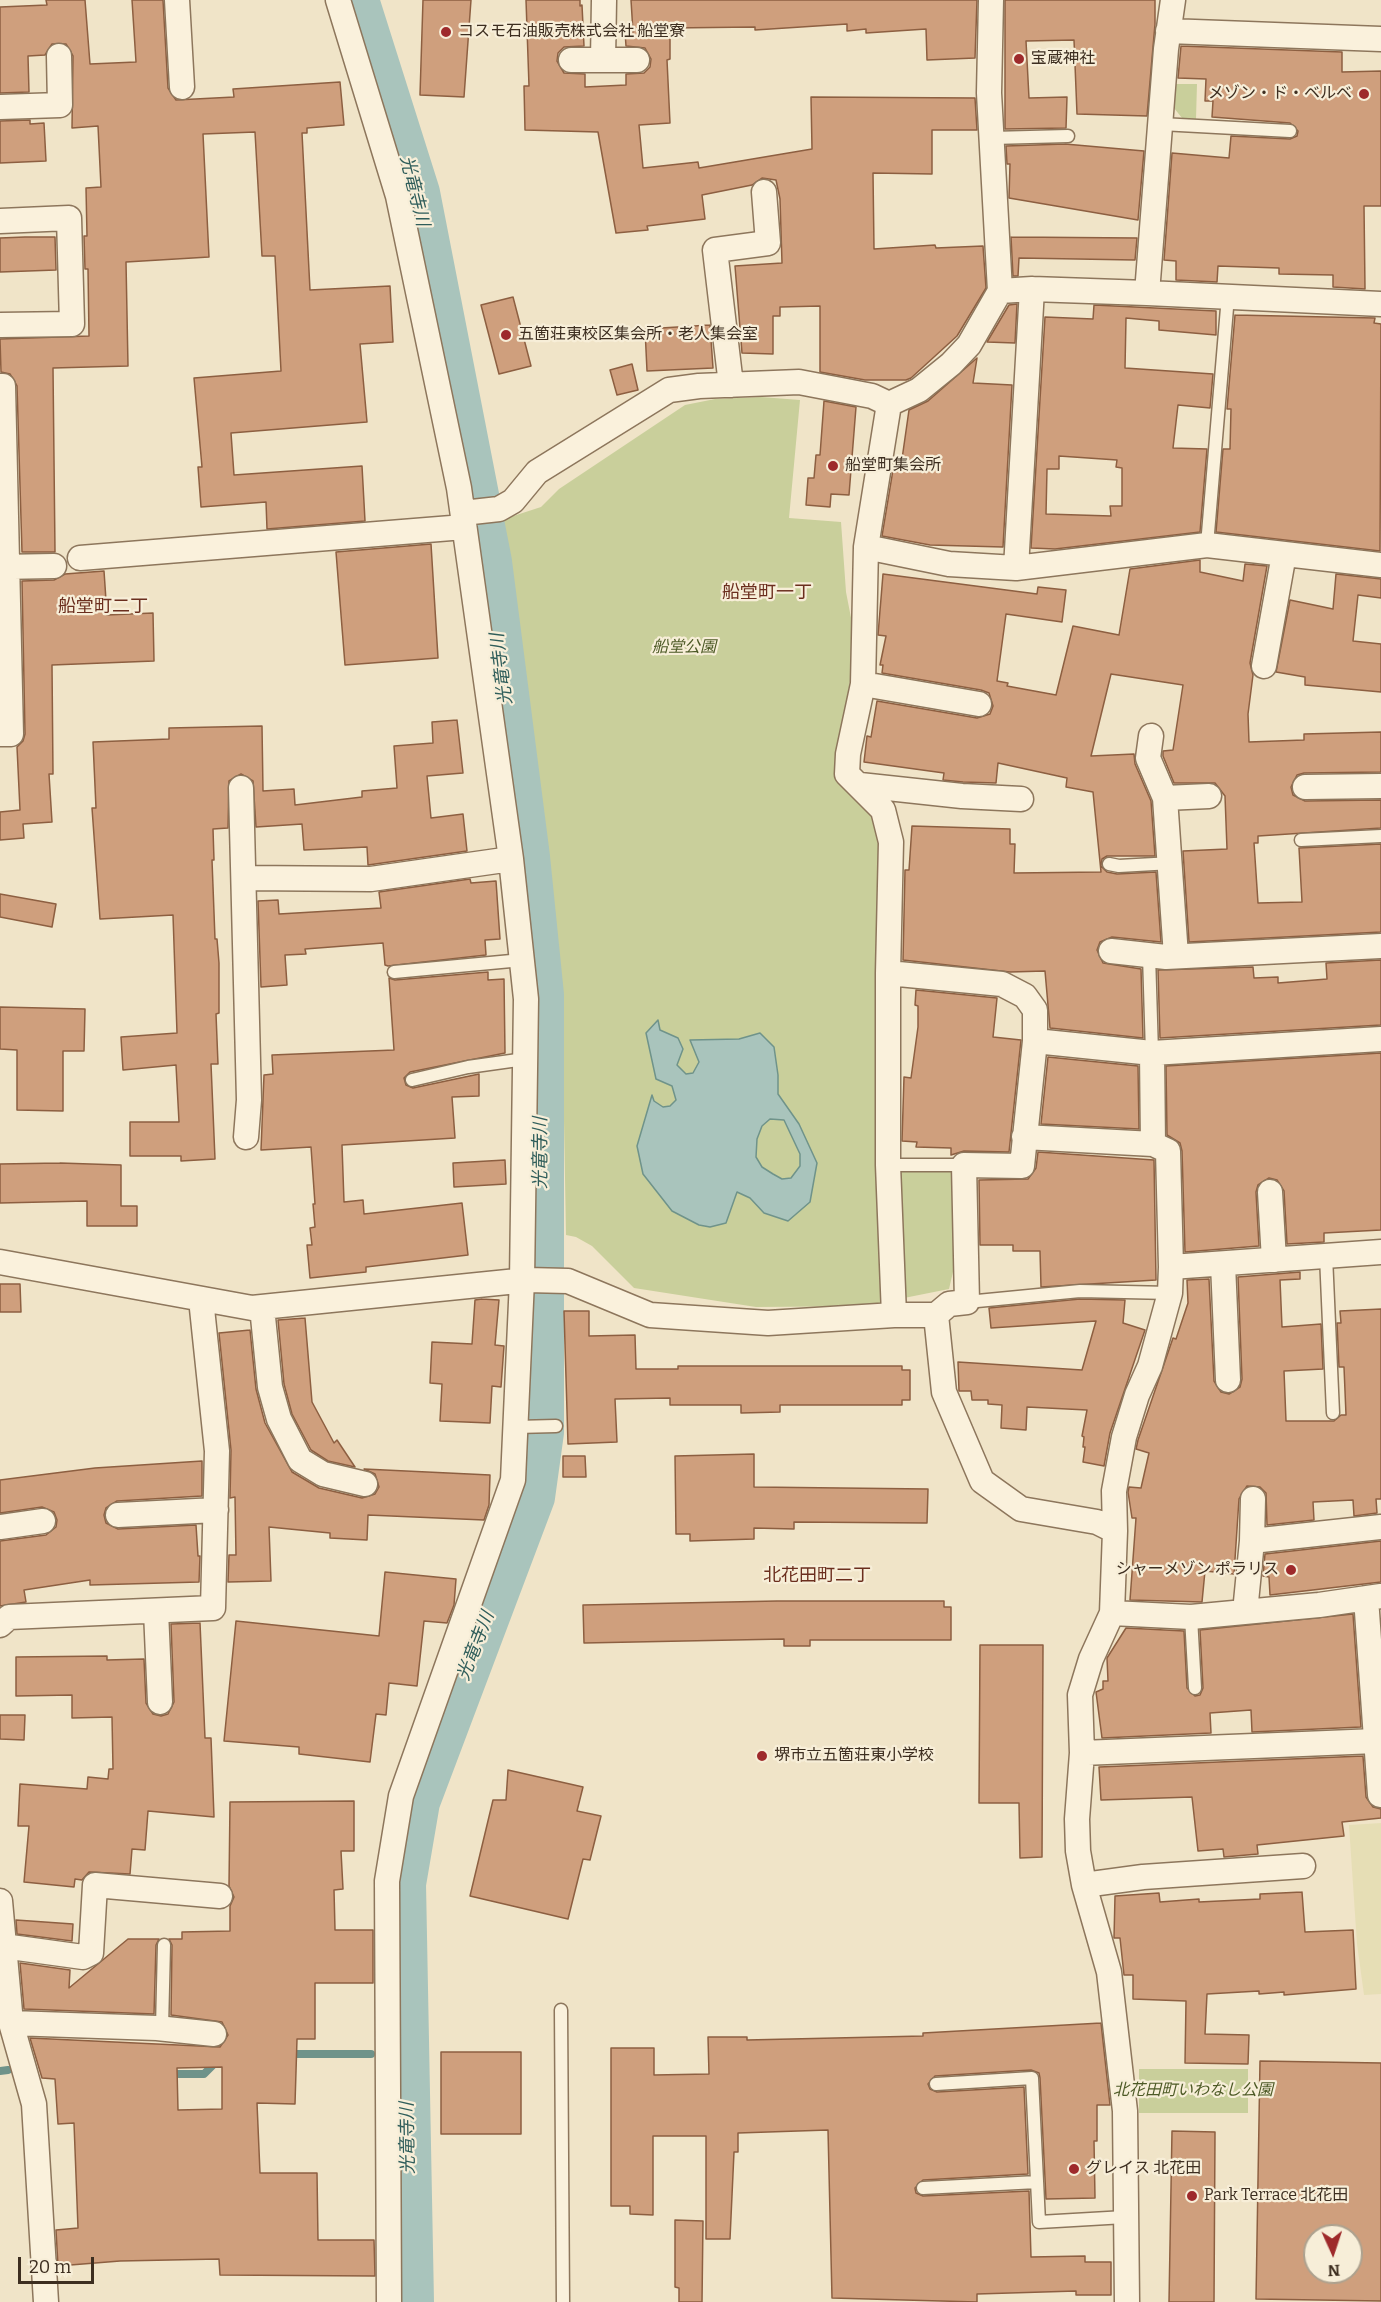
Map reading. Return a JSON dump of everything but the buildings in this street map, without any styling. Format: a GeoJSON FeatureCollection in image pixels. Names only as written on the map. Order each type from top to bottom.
{"type":"FeatureCollection","features":[{"type":"Feature","properties":{"kind":"street"},"geometry":{"type":"LineString","coordinates":[[177,0],[182,87]]}},
{"type":"Feature","properties":{"kind":"street"},"geometry":{"type":"LineString","coordinates":[[338,0],[398,196],[464,518],[511,859],[526,999],[525,1280],[513,1480],[402,1796],[387,1881],[389,2302]]}},
{"type":"Feature","properties":{"kind":"street"},"geometry":{"type":"LineString","coordinates":[[603,60],[604,0]]}},
{"type":"Feature","properties":{"kind":"street"},"geometry":{"type":"LineString","coordinates":[[80,558],[464,518],[497,509],[513,501],[537,472],[669,390],[731,384],[799,382],[872,396],[890,404],[919,390],[951,364],[969,345],[1000,291],[989,93],[991,0]]}},
{"type":"Feature","properties":{"kind":"street"},"geometry":{"type":"LineString","coordinates":[[1147,293],[1168,31],[1173,0]]}},
{"type":"Feature","properties":{"kind":"street"},"geometry":{"type":"LineString","coordinates":[[1168,31],[1381,39]]}},
{"type":"Feature","properties":{"kind":"street"},"geometry":{"type":"LineString","coordinates":[[0,107],[60,105],[59,56]]}},
{"type":"Feature","properties":{"kind":"street"},"geometry":{"type":"LineString","coordinates":[[571,60],[637,60]]}},
{"type":"Feature","properties":{"kind":"street"},"geometry":{"type":"LineString","coordinates":[[731,384],[715,250],[768,243],[764,192]]}},
{"type":"Feature","properties":{"kind":"street"},"geometry":{"type":"LineString","coordinates":[[0,221],[69,218],[72,324],[0,325]]}},
{"type":"Feature","properties":{"kind":"street"},"geometry":{"type":"LineString","coordinates":[[1000,291],[1032,289],[1381,304]]}},
{"type":"Feature","properties":{"kind":"street"},"geometry":{"type":"LineString","coordinates":[[1016,568],[1032,289]]}},
{"type":"Feature","properties":{"kind":"street"},"geometry":{"type":"LineString","coordinates":[[0,386],[3,386],[4,567],[11,734],[0,734]]}},
{"type":"Feature","properties":{"kind":"street"},"geometry":{"type":"LineString","coordinates":[[890,404],[866,547],[863,684],[848,754],[847,774],[883,810],[891,842],[888,1164],[894,1315]]}},
{"type":"Feature","properties":{"kind":"street"},"geometry":{"type":"LineString","coordinates":[[866,547],[949,564],[1016,568],[1207,545],[1381,565]]}},
{"type":"Feature","properties":{"kind":"street"},"geometry":{"type":"LineString","coordinates":[[1264,666],[1284,554]]}},
{"type":"Feature","properties":{"kind":"street"},"geometry":{"type":"LineString","coordinates":[[4,567],[54,566]]}},
{"type":"Feature","properties":{"kind":"street"},"geometry":{"type":"LineString","coordinates":[[863,684],[979,704]]}},
{"type":"Feature","properties":{"kind":"street"},"geometry":{"type":"LineString","coordinates":[[1151,736],[1148,758],[1165,798],[1172,863],[1176,956]]}},
{"type":"Feature","properties":{"kind":"street"},"geometry":{"type":"LineString","coordinates":[[860,785],[962,796],[1021,799]]}},
{"type":"Feature","properties":{"kind":"street"},"geometry":{"type":"LineString","coordinates":[[1305,787],[1381,786]]}},
{"type":"Feature","properties":{"kind":"street"},"geometry":{"type":"LineString","coordinates":[[241,788],[249,1100],[246,1137]]}},
{"type":"Feature","properties":{"kind":"street"},"geometry":{"type":"LineString","coordinates":[[1165,798],[1209,796]]}},
{"type":"Feature","properties":{"kind":"street"},"geometry":{"type":"LineString","coordinates":[[244,878],[371,879],[511,859]]}},
{"type":"Feature","properties":{"kind":"street"},"geometry":{"type":"LineString","coordinates":[[1111,951],[1176,956],[1381,946]]}},
{"type":"Feature","properties":{"kind":"street"},"geometry":{"type":"LineString","coordinates":[[0,1262],[252,1308],[525,1280],[560,1280],[568,1281],[650,1315],[768,1323],[894,1315],[936,1315],[949,1304],[967,1302],[964,1165],[1023,1166],[1035,1041],[1035,1010],[1025,996],[1002,984],[888,973]]}},
{"type":"Feature","properties":{"kind":"street"},"geometry":{"type":"LineString","coordinates":[[1035,1041],[1152,1053],[1381,1039]]}},
{"type":"Feature","properties":{"kind":"street"},"geometry":{"type":"LineString","coordinates":[[1152,1053],[1153,1144]]}},
{"type":"Feature","properties":{"kind":"street"},"geometry":{"type":"LineString","coordinates":[[1024,1137],[1153,1144],[1168,1151],[1170,1293],[1150,1366],[1137,1395],[1124,1437],[1114,1491],[1112,1613],[1091,1659],[1080,1695],[1082,1754],[1077,1819],[1078,1851],[1084,1885],[1109,1972],[1116,2016],[1125,2111],[1127,2302]]}},
{"type":"Feature","properties":{"kind":"street"},"geometry":{"type":"LineString","coordinates":[[1270,1192],[1274,1260]]}},
{"type":"Feature","properties":{"kind":"street"},"geometry":{"type":"LineString","coordinates":[[1171,1267],[1381,1252]]}},
{"type":"Feature","properties":{"kind":"street"},"geometry":{"type":"LineString","coordinates":[[1223,1264],[1228,1380]]}},
{"type":"Feature","properties":{"kind":"street"},"geometry":{"type":"LineString","coordinates":[[0,1625],[9,1617],[213,1608],[217,1451],[201,1299]]}},
{"type":"Feature","properties":{"kind":"street"},"geometry":{"type":"LineString","coordinates":[[262,1307],[270,1387],[279,1419],[300,1460],[323,1474],[365,1484]]}},
{"type":"Feature","properties":{"kind":"street"},"geometry":{"type":"LineString","coordinates":[[936,1315],[944,1392],[982,1481],[1021,1509],[1097,1522],[1114,1531]]}},
{"type":"Feature","properties":{"kind":"street"},"geometry":{"type":"LineString","coordinates":[[1245,1612],[1252,1541],[1253,1499]]}},
{"type":"Feature","properties":{"kind":"street"},"geometry":{"type":"LineString","coordinates":[[118,1515],[216,1510]]}},
{"type":"Feature","properties":{"kind":"street"},"geometry":{"type":"LineString","coordinates":[[0,1527],[43,1521]]}},
{"type":"Feature","properties":{"kind":"street"},"geometry":{"type":"LineString","coordinates":[[1252,1541],[1381,1527]]}},
{"type":"Feature","properties":{"kind":"street"},"geometry":{"type":"LineString","coordinates":[[1112,1613],[1191,1617],[1373,1597],[1376,1741],[1380,1795]]}},
{"type":"Feature","properties":{"kind":"street"},"geometry":{"type":"LineString","coordinates":[[156,1611],[160,1702]]}},
{"type":"Feature","properties":{"kind":"street"},"geometry":{"type":"LineString","coordinates":[[1082,1754],[1376,1741]]}},
{"type":"Feature","properties":{"kind":"street"},"geometry":{"type":"LineString","coordinates":[[1084,1885],[1229,1875],[1303,1866]]}},
{"type":"Feature","properties":{"kind":"street"},"geometry":{"type":"LineString","coordinates":[[2,1938],[82,1957],[92,1953],[95,1885],[220,1896]]}},
{"type":"Feature","properties":{"kind":"street"},"geometry":{"type":"LineString","coordinates":[[0,1901],[11,2023],[34,2104],[46,2302]]}},
{"type":"Feature","properties":{"kind":"street"},"geometry":{"type":"LineString","coordinates":[[11,2023],[162,2028],[214,2034]]}},
{"type":"Feature","properties":{"kind":"lane"},"geometry":{"type":"LineString","coordinates":[[1161,124],[1290,131]]}},
{"type":"Feature","properties":{"kind":"lane"},"geometry":{"type":"LineString","coordinates":[[992,138],[1068,136]]}},
{"type":"Feature","properties":{"kind":"lane"},"geometry":{"type":"LineString","coordinates":[[1207,545],[1228,296]]}},
{"type":"Feature","properties":{"kind":"lane"},"geometry":{"type":"LineString","coordinates":[[1301,840],[1381,836]]}},
{"type":"Feature","properties":{"kind":"lane"},"geometry":{"type":"LineString","coordinates":[[1109,864],[1172,863]]}},
{"type":"Feature","properties":{"kind":"lane"},"geometry":{"type":"LineString","coordinates":[[1149,955],[1152,1053]]}},
{"type":"Feature","properties":{"kind":"lane"},"geometry":{"type":"LineString","coordinates":[[394,972],[522,960]]}},
{"type":"Feature","properties":{"kind":"lane"},"geometry":{"type":"LineString","coordinates":[[412,1080],[468,1067],[525,1059]]}},
{"type":"Feature","properties":{"kind":"lane"},"geometry":{"type":"LineString","coordinates":[[888,1164],[964,1165]]}},
{"type":"Feature","properties":{"kind":"lane"},"geometry":{"type":"LineString","coordinates":[[1326,1256],[1334,1413]]}},
{"type":"Feature","properties":{"kind":"lane"},"geometry":{"type":"LineString","coordinates":[[967,1302],[1080,1291],[1170,1293]]}},
{"type":"Feature","properties":{"kind":"lane"},"geometry":{"type":"LineString","coordinates":[[516,1427],[556,1426]]}},
{"type":"Feature","properties":{"kind":"lane"},"geometry":{"type":"LineString","coordinates":[[1191,1617],[1195,1688]]}},
{"type":"Feature","properties":{"kind":"lane"},"geometry":{"type":"LineString","coordinates":[[162,2028],[164,1945]]}},
{"type":"Feature","properties":{"kind":"lane"},"geometry":{"type":"LineString","coordinates":[[561,2010],[563,2302]]}},
{"type":"Feature","properties":{"kind":"lane"},"geometry":{"type":"LineString","coordinates":[[936,2084],[1032,2078],[1039,2222],[1125,2217]]}},
{"type":"Feature","properties":{"kind":"lane"},"geometry":{"type":"LineString","coordinates":[[923,2188],[1037,2182]]}},
{"type":"Feature","properties":{"kind":"shaded area"},"geometry":{"type":"Polygon","coordinates":[[[1381,1823],[1381,1994],[1364,1995],[1357,1944],[1349,1825],[1381,1823]]]}},
{"type":"Feature","properties":{"kind":"green space"},"geometry":{"type":"Polygon","coordinates":[[[1174,84],[1197,84],[1196,119],[1182,118],[1174,108],[1174,84]]]}},
{"type":"Feature","properties":{"kind":"green space","name":"船堂公園"},"geometry":{"type":"Polygon","coordinates":[[[761,397],[800,400],[789,518],[841,522],[846,592],[853,628],[850,682],[835,765],[872,813],[880,835],[885,1306],[756,1307],[634,1288],[592,1246],[576,1237],[566,1235],[562,1007],[552,890],[495,522],[541,507],[559,489],[685,405],[715,399],[761,397]]]}},
{"type":"Feature","properties":{"kind":"green space"},"geometry":{"type":"Polygon","coordinates":[[[948,1167],[953,1171],[956,1259],[949,1289],[904,1298],[895,1168],[948,1167]]]}},
{"type":"Feature","properties":{"kind":"green space","name":"北花田町いわなし公園"},"geometry":{"type":"Polygon","coordinates":[[[1139,2069],[1248,2069],[1248,2113],[1139,2113],[1139,2069]]]}},
{"type":"Feature","properties":{"kind":"water"},"geometry":{"type":"Polygon","coordinates":[[[658,1020],[660,1030],[678,1038],[683,1049],[677,1065],[686,1074],[693,1073],[699,1062],[690,1040],[739,1039],[760,1033],[774,1047],[778,1094],[799,1124],[817,1163],[810,1202],[788,1221],[764,1213],[750,1198],[737,1192],[726,1223],[710,1227],[699,1225],[672,1211],[643,1174],[637,1146],[652,1095],[654,1101],[663,1107],[670,1106],[676,1100],[672,1086],[656,1079],[646,1033],[658,1020]],[[770,1119],[762,1126],[757,1139],[756,1157],[762,1167],[782,1179],[791,1178],[800,1166],[800,1154],[784,1120],[770,1119]]]}},
{"type":"Feature","properties":{"kind":"waterway","name":"光竜寺川"},"geometry":{"type":"LineString","coordinates":[[356,0],[417,193],[489,562],[527,857],[541,995],[541,1432],[532,1497],[417,1802],[403,1884],[411,2302]]}},
{"type":"Feature","properties":{"kind":"waterway"},"geometry":{"type":"LineString","coordinates":[[286,2054],[371,2054]]}},
{"type":"Feature","properties":{"kind":"waterway"},"geometry":{"type":"LineString","coordinates":[[167,2074],[204,2074],[216,2062]]}},
{"type":"Feature","properties":{"kind":"waterway"},"geometry":{"type":"LineString","coordinates":[[0,2071],[8,2070]]}},
{"type":"Feature","properties":{"kind":"place","name":"コスモ石油販売株式会社 船堂寮"},"geometry":{"type":"Point","coordinates":[446,32]}},
{"type":"Feature","properties":{"kind":"place","name":"宝蔵神社"},"geometry":{"type":"Point","coordinates":[1019,59]}},
{"type":"Feature","properties":{"kind":"place","name":"メゾン・ド・ベルベ"},"geometry":{"type":"Point","coordinates":[1364,94]}},
{"type":"Feature","properties":{"kind":"place","name":"五箇荘東校区集会所・老人集会室"},"geometry":{"type":"Point","coordinates":[506,335]}},
{"type":"Feature","properties":{"kind":"place","name":"船堂町集会所"},"geometry":{"type":"Point","coordinates":[833,466]}},
{"type":"Feature","properties":{"kind":"place","name":"シャーメゾン ポラリス"},"geometry":{"type":"Point","coordinates":[1291,1570]}},
{"type":"Feature","properties":{"kind":"place","name":"堺市立五箇荘東小学校"},"geometry":{"type":"Point","coordinates":[762,1756]}},
{"type":"Feature","properties":{"kind":"place","name":"グレイス 北花田"},"geometry":{"type":"Point","coordinates":[1074,2169]}},
{"type":"Feature","properties":{"kind":"place","name":"Park Terrace 北花田"},"geometry":{"type":"Point","coordinates":[1192,2196]}},
{"type":"Feature","properties":{"kind":"district","name":"船堂町一丁"},"geometry":{"type":"Point","coordinates":[767,593]}},
{"type":"Feature","properties":{"kind":"district","name":"船堂町二丁"},"geometry":{"type":"Point","coordinates":[103,607]}},
{"type":"Feature","properties":{"kind":"district","name":"北花田町二丁"},"geometry":{"type":"Point","coordinates":[817,1576]}}]}
